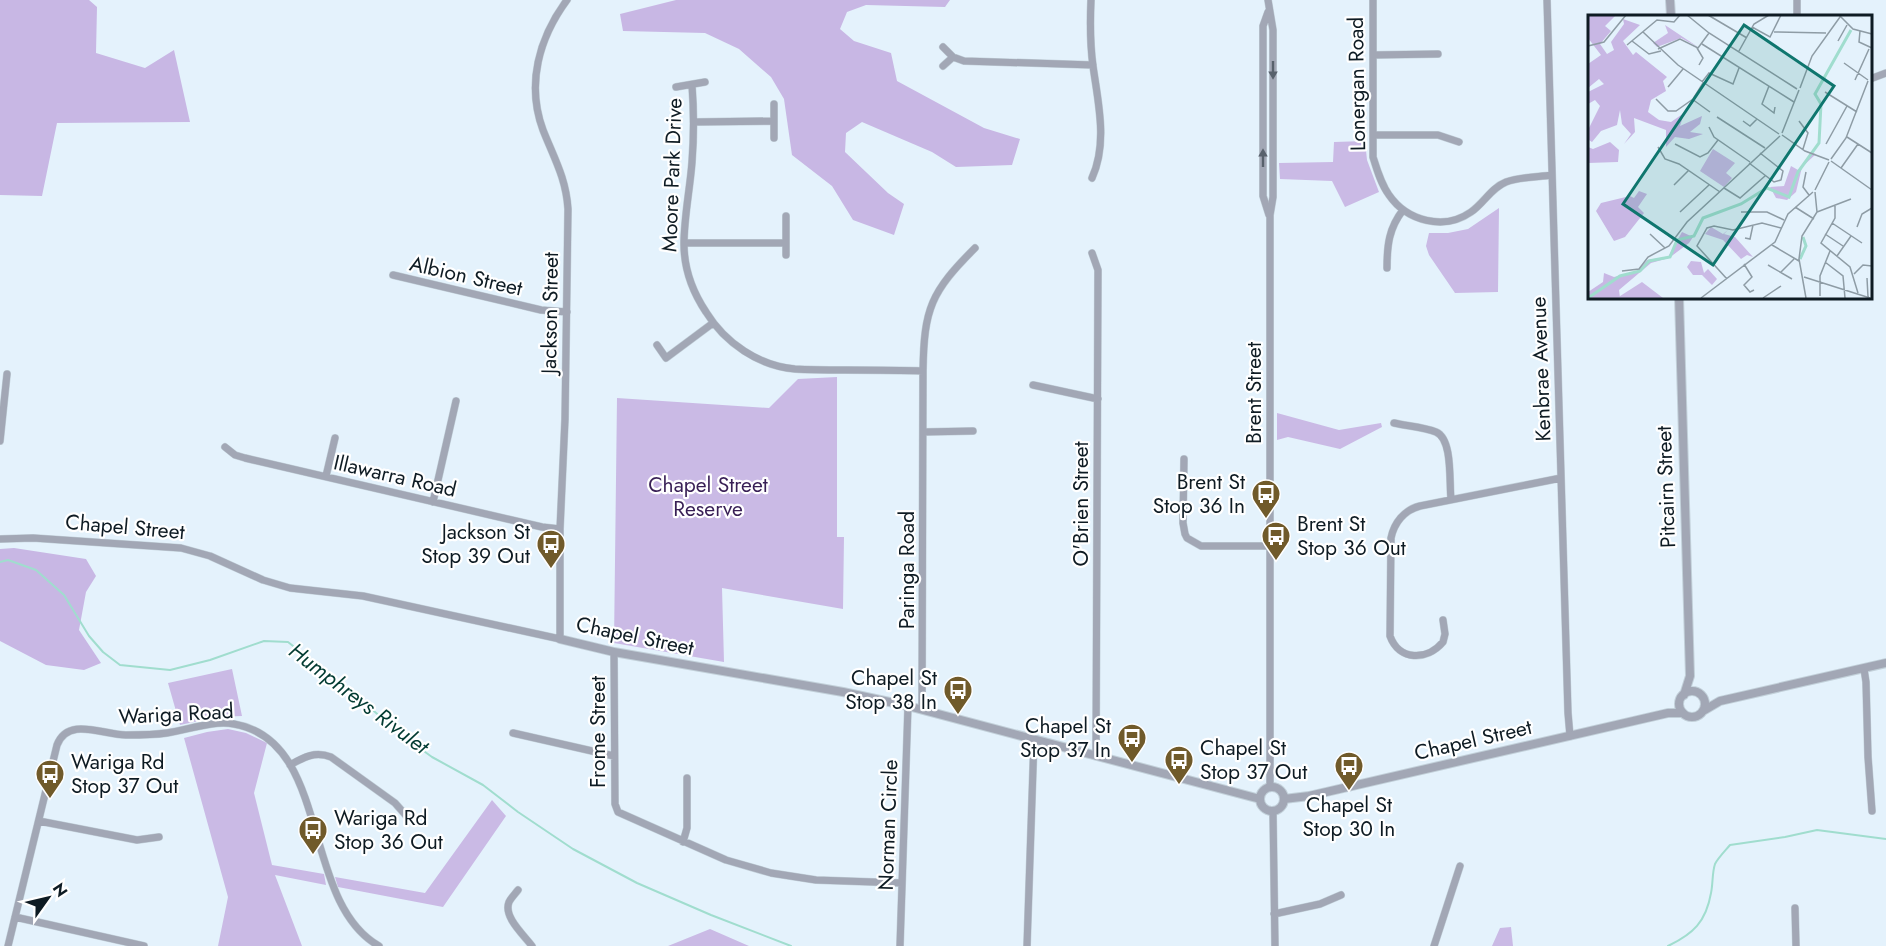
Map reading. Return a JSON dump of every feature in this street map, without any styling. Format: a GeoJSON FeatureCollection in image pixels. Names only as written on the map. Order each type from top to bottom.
{"type":"FeatureCollection","features":[{"type":"Feature","properties":{"kind":"street","name":"Jackson Street"},"geometry":{"type":"LineString","coordinates":[[560,639],[560,529],[567,312],[567,195],[560,169],[540,120],[534,81],[548,30],[567,0]]}},
{"type":"Feature","properties":{"kind":"street"},"geometry":{"type":"LineString","coordinates":[[1091,0],[1091,43],[1099,111],[1100,145],[1099,161],[1092,178]]}},
{"type":"Feature","properties":{"kind":"street","name":"Brent Street"},"geometry":{"type":"LineString","coordinates":[[1268,0],[1273,30],[1273,197],[1270,215],[1270,787]]}},
{"type":"Feature","properties":{"kind":"street","name":"Lonergan Road"},"geometry":{"type":"LineString","coordinates":[[1372,0],[1373,157],[1379,177],[1389,195],[1403,210],[1428,222],[1442,222],[1472,212],[1493,190],[1506,183],[1552,175]]}},
{"type":"Feature","properties":{"kind":"street","name":"Kenbrae Avenue"},"geometry":{"type":"LineString","coordinates":[[1547,0],[1567,701],[1570,736]]}},
{"type":"Feature","properties":{"kind":"street"},"geometry":{"type":"LineString","coordinates":[[1670,0],[1671,15]]}},
{"type":"Feature","properties":{"kind":"street"},"geometry":{"type":"LineString","coordinates":[[943,47],[953,57],[964,61],[1093,65]]}},
{"type":"Feature","properties":{"kind":"street"},"geometry":{"type":"LineString","coordinates":[[1373,55],[1438,54]]}},
{"type":"Feature","properties":{"kind":"street"},"geometry":{"type":"LineString","coordinates":[[943,66],[953,57]]}},
{"type":"Feature","properties":{"kind":"street"},"geometry":{"type":"LineString","coordinates":[[1871,78],[1886,73]]}},
{"type":"Feature","properties":{"kind":"street","name":"Moore Park Drive"},"geometry":{"type":"LineString","coordinates":[[676,87],[705,82]]}},
{"type":"Feature","properties":{"kind":"street","name":"Moore Park Drive"},"geometry":{"type":"LineString","coordinates":[[692,85],[694,122],[684,243],[685,262],[696,296],[712,323],[743,350],[757,358],[783,367],[807,370],[923,370]]}},
{"type":"Feature","properties":{"kind":"street"},"geometry":{"type":"LineString","coordinates":[[774,104],[774,138]]}},
{"type":"Feature","properties":{"kind":"street"},"geometry":{"type":"LineString","coordinates":[[694,122],[774,121]]}},
{"type":"Feature","properties":{"kind":"street"},"geometry":{"type":"LineString","coordinates":[[1373,135],[1438,135],[1458,142]]}},
{"type":"Feature","properties":{"kind":"street"},"geometry":{"type":"LineString","coordinates":[[1387,268],[1388,242],[1394,222],[1403,210]]}},
{"type":"Feature","properties":{"kind":"street"},"geometry":{"type":"LineString","coordinates":[[786,216],[786,255]]}},
{"type":"Feature","properties":{"kind":"street"},"geometry":{"type":"LineString","coordinates":[[684,243],[786,243]]}},
{"type":"Feature","properties":{"kind":"street","name":"Paringa Road"},"geometry":{"type":"LineString","coordinates":[[922,710],[925,328],[931,303],[949,276],[975,248]]}},
{"type":"Feature","properties":{"kind":"street","name":"O'Brien Street"},"geometry":{"type":"LineString","coordinates":[[1092,253],[1098,270],[1096,756]]}},
{"type":"Feature","properties":{"kind":"street","name":"Albion Street"},"geometry":{"type":"LineString","coordinates":[[393,275],[541,310],[567,312]]}},
{"type":"Feature","properties":{"kind":"street","name":"Pitcairn Street"},"geometry":{"type":"LineString","coordinates":[[1679,298],[1690,676],[1682,698]]}},
{"type":"Feature","properties":{"kind":"street"},"geometry":{"type":"LineString","coordinates":[[666,358],[712,323]]}},
{"type":"Feature","properties":{"kind":"street"},"geometry":{"type":"LineString","coordinates":[[657,345],[672,365]]}},
{"type":"Feature","properties":{"kind":"street"},"geometry":{"type":"LineString","coordinates":[[0,441],[7,374]]}},
{"type":"Feature","properties":{"kind":"street"},"geometry":{"type":"LineString","coordinates":[[1033,385],[1098,399]]}},
{"type":"Feature","properties":{"kind":"street"},"geometry":{"type":"LineString","coordinates":[[433,502],[456,401]]}},
{"type":"Feature","properties":{"kind":"street"},"geometry":{"type":"LineString","coordinates":[[1394,423],[1436,432],[1445,439],[1451,499]]}},
{"type":"Feature","properties":{"kind":"street"},"geometry":{"type":"LineString","coordinates":[[923,432],[973,431]]}},
{"type":"Feature","properties":{"kind":"street"},"geometry":{"type":"LineString","coordinates":[[326,476],[335,438]]}},
{"type":"Feature","properties":{"kind":"street","name":"Illawarra Road"},"geometry":{"type":"LineString","coordinates":[[225,447],[244,458],[542,527],[560,529]]}},
{"type":"Feature","properties":{"kind":"street"},"geometry":{"type":"LineString","coordinates":[[1184,459],[1183,523],[1187,538],[1201,546],[1269,546]]}},
{"type":"Feature","properties":{"kind":"street"},"geometry":{"type":"LineString","coordinates":[[1443,620],[1444,638],[1436,649],[1411,656],[1396,648],[1390,636],[1391,538],[1401,517],[1413,508],[1561,478]]}},
{"type":"Feature","properties":{"kind":"street","name":"Chapel Street"},"geometry":{"type":"LineString","coordinates":[[0,539],[33,538],[181,548],[203,554],[263,580],[290,588],[363,596],[614,651],[843,692],[908,706],[1260,799]]}},
{"type":"Feature","properties":{"kind":"street","name":"Frome Street"},"geometry":{"type":"LineString","coordinates":[[614,651],[615,804],[618,812],[726,860],[771,873],[816,880],[902,883]]}},
{"type":"Feature","properties":{"kind":"street"},"geometry":{"type":"LineString","coordinates":[[1682,698],[1680,705],[1683,713],[1694,717],[1720,701],[1886,663]]}},
{"type":"Feature","properties":{"kind":"street"},"geometry":{"type":"LineString","coordinates":[[1864,669],[1872,811]]}},
{"type":"Feature","properties":{"kind":"street","name":"Pitcairn Street"},"geometry":{"type":"LineString","coordinates":[[1690,676],[1701,694]]}},
{"type":"Feature","properties":{"kind":"street"},"geometry":{"type":"LineString","coordinates":[[1668,713],[1691,691],[1720,701]]}},
{"type":"Feature","properties":{"kind":"street"},"geometry":{"type":"LineString","coordinates":[[1701,694],[1705,703],[1703,711]]}},
{"type":"Feature","properties":{"kind":"street","name":"Norman Circle"},"geometry":{"type":"LineString","coordinates":[[900,946],[908,706]]}},
{"type":"Feature","properties":{"kind":"street","name":"Chapel Street"},"geometry":{"type":"LineString","coordinates":[[1284,799],[1309,796],[1668,713],[1683,713]]}},
{"type":"Feature","properties":{"kind":"street","name":"Wariga Road"},"geometry":{"type":"LineString","coordinates":[[8,946],[59,739],[75,728],[108,734],[141,735],[167,733],[222,723],[236,724],[254,730],[273,741],[290,765],[302,792],[338,897],[355,925],[367,938],[379,946]]}},
{"type":"Feature","properties":{"kind":"street"},"geometry":{"type":"LineString","coordinates":[[513,733],[614,756]]}},
{"type":"Feature","properties":{"kind":"street"},"geometry":{"type":"LineString","coordinates":[[1027,946],[1034,739]]}},
{"type":"Feature","properties":{"kind":"street"},"geometry":{"type":"LineString","coordinates":[[290,765],[312,754],[324,754],[331,757],[395,803],[410,820]]}},
{"type":"Feature","properties":{"kind":"street"},"geometry":{"type":"LineString","coordinates":[[683,842],[687,828],[687,778]]}},
{"type":"Feature","properties":{"kind":"street"},"geometry":{"type":"LineString","coordinates":[[1270,787],[1281,791],[1284,799],[1282,806],[1273,812],[1265,809],[1260,803],[1262,792],[1270,787]]}},
{"type":"Feature","properties":{"kind":"street"},"geometry":{"type":"LineString","coordinates":[[1273,812],[1275,946]]}},
{"type":"Feature","properties":{"kind":"street"},"geometry":{"type":"LineString","coordinates":[[39,821],[137,840],[159,837]]}},
{"type":"Feature","properties":{"kind":"street"},"geometry":{"type":"LineString","coordinates":[[1434,946],[1460,866]]}},
{"type":"Feature","properties":{"kind":"street"},"geometry":{"type":"LineString","coordinates":[[518,890],[510,901],[508,912],[532,946]]}},
{"type":"Feature","properties":{"kind":"street"},"geometry":{"type":"LineString","coordinates":[[1274,914],[1320,904],[1341,895]]}},
{"type":"Feature","properties":{"kind":"street"},"geometry":{"type":"LineString","coordinates":[[1795,908],[1796,946]]}},
{"type":"Feature","properties":{"kind":"street"},"geometry":{"type":"LineString","coordinates":[[15,917],[144,946]]}},
{"type":"Feature","properties":{"kind":"green space"},"geometry":{"type":"Polygon","coordinates":[[[1365,141],[1367,160],[1379,192],[1345,207],[1332,181],[1280,179],[1279,163],[1333,162],[1334,142],[1365,141]]]}},
{"type":"Feature","properties":{"kind":"green space"},"geometry":{"type":"Polygon","coordinates":[[[1499,208],[1498,292],[1455,293],[1429,255],[1426,246],[1429,233],[1448,233],[1468,229],[1499,208]]]}},
{"type":"Feature","properties":{"kind":"green space","name":"Chapel Street Reserve"},"geometry":{"type":"Polygon","coordinates":[[[837,377],[837,537],[844,537],[843,609],[722,588],[724,662],[614,643],[617,398],[769,408],[798,379],[837,377]]]}},
{"type":"Feature","properties":{"kind":"green space"},"geometry":{"type":"Polygon","coordinates":[[[1277,413],[1339,430],[1381,423],[1382,427],[1340,449],[1288,437],[1277,440],[1277,413]]]}},
{"type":"Feature","properties":{"kind":"green space"},"geometry":{"type":"Polygon","coordinates":[[[232,669],[242,716],[217,717],[180,725],[168,683],[232,669]]]}},
{"type":"Feature","properties":{"kind":"green space"},"geometry":{"type":"Polygon","coordinates":[[[228,729],[246,733],[267,743],[254,793],[272,865],[324,874],[326,885],[275,875],[302,946],[218,946],[228,897],[184,738],[228,729]]]}},
{"type":"Feature","properties":{"kind":"green space"},"geometry":{"type":"Polygon","coordinates":[[[492,800],[506,816],[443,907],[338,887],[335,877],[425,893],[492,800]]]}},
{"type":"Feature","properties":{"kind":"green space"},"geometry":{"type":"Polygon","coordinates":[[[1511,927],[1513,946],[1492,946],[1500,928],[1511,927]]]}},
{"type":"Feature","properties":{"kind":"green space"},"geometry":{"type":"Polygon","coordinates":[[[710,929],[749,946],[668,946],[710,929]]]}},
{"type":"Feature","properties":{"kind":"shaded area"},"geometry":{"type":"Polygon","coordinates":[[[0,0],[89,0],[97,7],[96,53],[145,68],[174,50],[190,122],[57,123],[42,196],[0,195],[0,0]]]}},
{"type":"Feature","properties":{"kind":"shaded area"},"geometry":{"type":"Polygon","coordinates":[[[676,0],[950,0],[945,7],[866,5],[847,12],[840,29],[854,41],[891,53],[897,81],[984,128],[1020,139],[1012,165],[956,167],[932,152],[862,122],[846,133],[845,152],[888,193],[904,204],[894,235],[853,220],[832,186],[792,155],[784,99],[771,77],[739,49],[705,33],[623,31],[620,14],[676,0]]]}},
{"type":"Feature","properties":{"kind":"shaded area"},"geometry":{"type":"Polygon","coordinates":[[[14,548],[86,559],[96,576],[86,592],[79,630],[101,663],[84,670],[46,665],[0,641],[0,549],[14,548]]]}},
{"type":"Feature","properties":{"kind":"waterway","name":"Humphreys Rivulet"},"geometry":{"type":"LineString","coordinates":[[0,562],[8,560],[36,570],[64,595],[89,636],[103,652],[120,665],[170,670],[210,660],[264,641],[288,642],[399,733],[432,757],[483,785],[573,849],[637,883],[791,946]]}},
{"type":"Feature","properties":{"kind":"waterway","name":"Humphreys Rivulet"},"geometry":{"type":"LineString","coordinates":[[1668,946],[1685,937],[1702,919],[1709,903],[1715,864],[1730,845],[1817,830],[1886,839]]}},
{"type":"Feature","properties":{"kind":"place","name":"Brent St Stop 36 In"},"geometry":{"type":"Point","coordinates":[1266,520]}},
{"type":"Feature","properties":{"kind":"place","name":"Brent St Stop 36 Out"},"geometry":{"type":"Point","coordinates":[1276,562]}},
{"type":"Feature","properties":{"kind":"place","name":"Jackson St Stop 39 Out"},"geometry":{"type":"Point","coordinates":[551,570]}},
{"type":"Feature","properties":{"kind":"place","name":"Chapel St Stop 38 In"},"geometry":{"type":"Point","coordinates":[958,716]}},
{"type":"Feature","properties":{"kind":"place","name":"Chapel St Stop 37 In"},"geometry":{"type":"Point","coordinates":[1132,764]}},
{"type":"Feature","properties":{"kind":"place","name":"Chapel St Stop 37 Out"},"geometry":{"type":"Point","coordinates":[1179,786]}},
{"type":"Feature","properties":{"kind":"place","name":"Chapel St Stop 30 In"},"geometry":{"type":"Point","coordinates":[1349,792]}},
{"type":"Feature","properties":{"kind":"place","name":"Wariga Rd Stop 37 Out"},"geometry":{"type":"Point","coordinates":[50,800]}},
{"type":"Feature","properties":{"kind":"place","name":"Wariga Rd Stop 36 Out"},"geometry":{"type":"Point","coordinates":[313,856]}}]}
